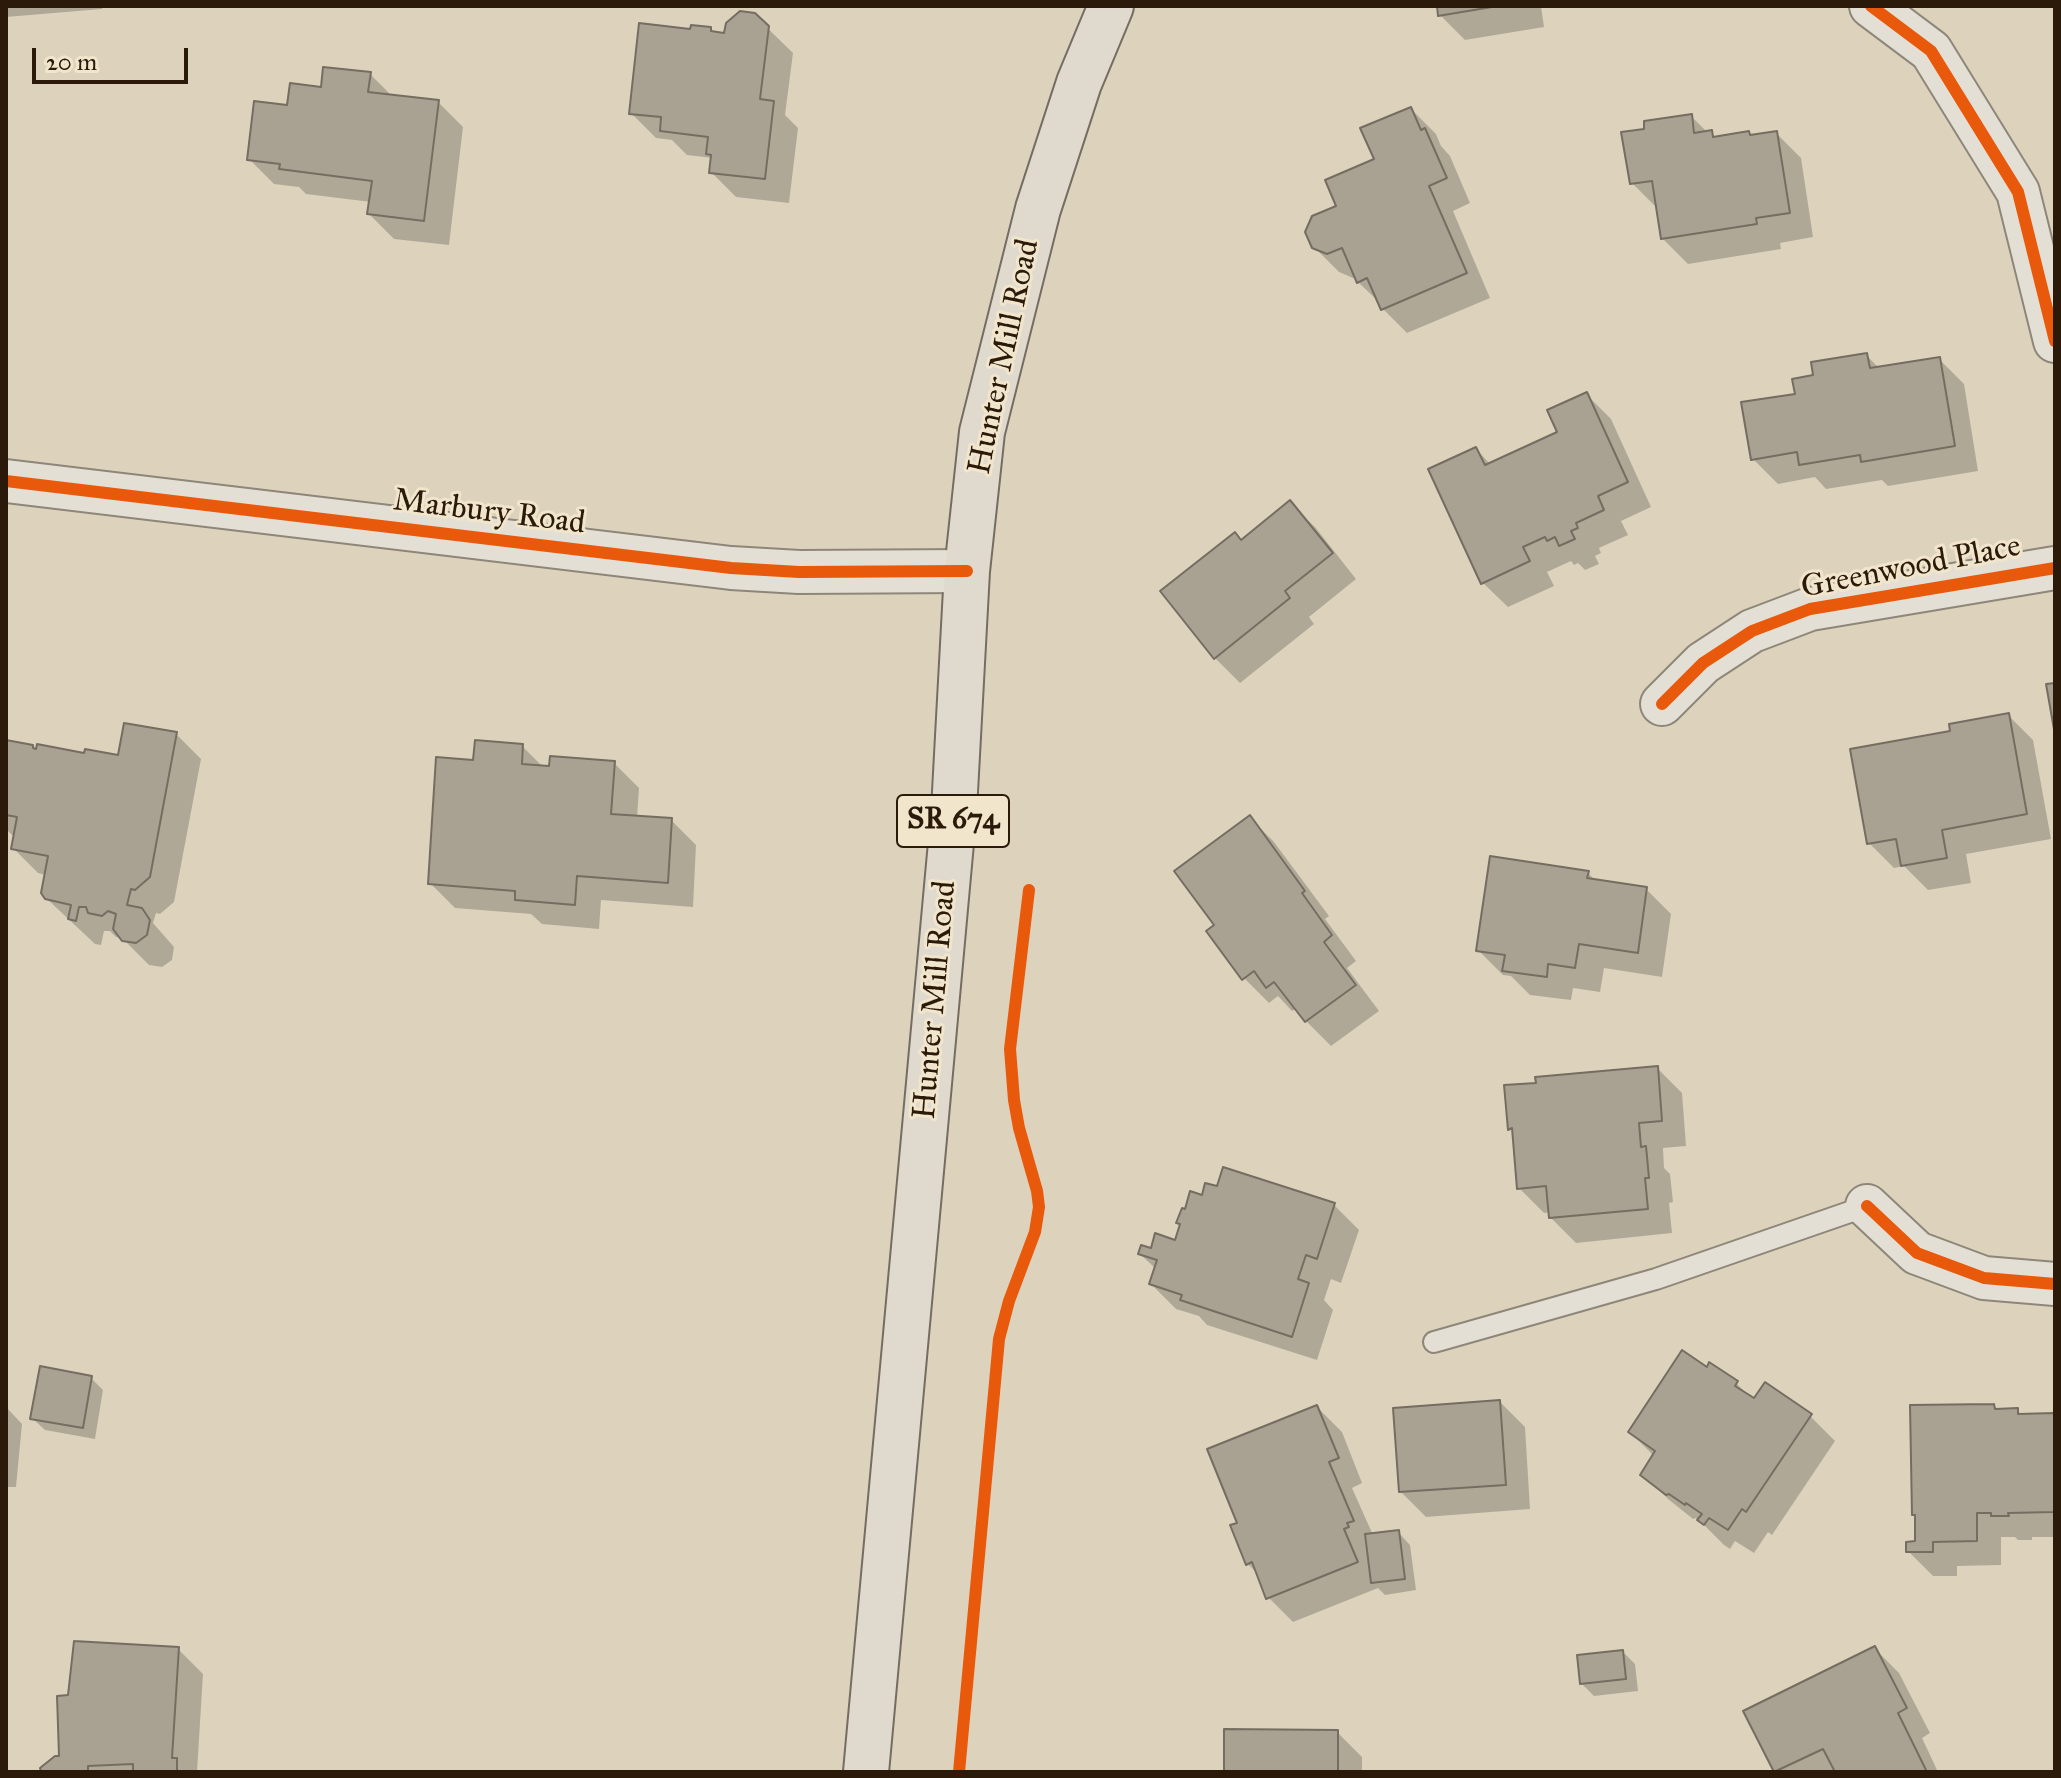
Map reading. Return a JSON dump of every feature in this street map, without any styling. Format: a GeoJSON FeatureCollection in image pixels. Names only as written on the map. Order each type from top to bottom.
{"type":"FeatureCollection","features":[{"type":"Feature","properties":{"kind":"main road","name":"Hunter Mill Road"},"geometry":{"type":"LineString","coordinates":[[866,1772],[954,810],[967,571],[982,432],[1038,209],[1079,83],[1111,6]]}},
{"type":"Feature","properties":{"kind":"street"},"geometry":{"type":"LineString","coordinates":[[1871,6],[1931,51],[2018,192],[2055,341]]}},
{"type":"Feature","properties":{"kind":"street","name":"Marbury Road"},"geometry":{"type":"LineString","coordinates":[[6,481],[731,568],[799,572],[967,571]]}},
{"type":"Feature","properties":{"kind":"street","name":"Greenwood Place"},"geometry":{"type":"LineString","coordinates":[[1662,704],[1703,663],[1752,631],[1810,609],[2055,568]]}},
{"type":"Feature","properties":{"kind":"street"},"geometry":{"type":"LineString","coordinates":[[1867,1206],[1917,1253],[1984,1278],[2055,1284]]}},
{"type":"Feature","properties":{"kind":"lane"},"geometry":{"type":"LineString","coordinates":[[1434,1342],[1656,1279],[1867,1206]]}},
{"type":"Feature","properties":{"kind":"building"},"geometry":{"type":"Polygon","coordinates":[[[1437,6],[1498,6],[1438,16],[1437,6]]]}},
{"type":"Feature","properties":{"kind":"building"},"geometry":{"type":"Polygon","coordinates":[[[740,11],[755,13],[769,26],[760,99],[774,101],[765,179],[709,173],[711,155],[706,154],[708,137],[660,131],[661,117],[629,114],[639,23],[690,29],[691,25],[711,27],[711,31],[724,33],[726,23],[740,11]]]}},
{"type":"Feature","properties":{"kind":"building"},"geometry":{"type":"Polygon","coordinates":[[[323,67],[371,72],[368,92],[439,100],[424,221],[367,214],[372,181],[279,169],[280,164],[247,160],[254,101],[287,105],[290,83],[321,87],[323,67]]]}},
{"type":"Feature","properties":{"kind":"building"},"geometry":{"type":"Polygon","coordinates":[[[1411,107],[1421,130],[1425,128],[1447,178],[1429,186],[1467,273],[1381,310],[1367,278],[1357,283],[1342,248],[1327,254],[1312,248],[1305,232],[1312,216],[1336,206],[1325,180],[1374,159],[1360,128],[1411,107]]]}},
{"type":"Feature","properties":{"kind":"building"},"geometry":{"type":"Polygon","coordinates":[[[1692,114],[1694,133],[1712,130],[1713,137],[1749,131],[1750,135],[1777,131],[1790,213],[1756,218],[1757,224],[1661,239],[1652,181],[1630,184],[1621,132],[1644,129],[1644,121],[1692,114]]]}},
{"type":"Feature","properties":{"kind":"building"},"geometry":{"type":"Polygon","coordinates":[[[1867,353],[1870,368],[1940,357],[1955,446],[1861,462],[1860,455],[1799,465],[1797,452],[1751,460],[1741,402],[1795,394],[1792,379],[1813,375],[1811,362],[1867,353]]]}},
{"type":"Feature","properties":{"kind":"building"},"geometry":{"type":"Polygon","coordinates":[[[1587,392],[1628,482],[1598,496],[1604,510],[1576,523],[1578,528],[1571,531],[1575,539],[1559,546],[1555,537],[1547,541],[1545,537],[1523,547],[1530,561],[1481,584],[1428,469],[1476,447],[1485,465],[1557,432],[1547,410],[1587,392]]]}},
{"type":"Feature","properties":{"kind":"building"},"geometry":{"type":"Polygon","coordinates":[[[1290,500],[1333,553],[1285,591],[1290,598],[1214,659],[1160,591],[1235,532],[1241,540],[1290,500]]]}},
{"type":"Feature","properties":{"kind":"building"},"geometry":{"type":"Polygon","coordinates":[[[2055,683],[2055,735],[2046,684],[2055,683]]]}},
{"type":"Feature","properties":{"kind":"building"},"geometry":{"type":"Polygon","coordinates":[[[2009,713],[2027,814],[1942,830],[1947,858],[1901,866],[1896,839],[1867,844],[1850,749],[1950,731],[1949,724],[2009,713]]]}},
{"type":"Feature","properties":{"kind":"building"},"geometry":{"type":"Polygon","coordinates":[[[124,723],[177,732],[150,877],[135,890],[131,889],[127,905],[142,908],[150,920],[147,935],[136,943],[122,941],[113,929],[116,914],[108,911],[102,916],[88,913],[86,907],[79,907],[76,921],[68,919],[71,905],[45,899],[41,893],[48,856],[11,849],[17,817],[6,815],[6,740],[33,745],[36,749],[37,744],[84,753],[85,749],[118,755],[124,723]]]}},
{"type":"Feature","properties":{"kind":"building"},"geometry":{"type":"Polygon","coordinates":[[[475,740],[523,744],[522,764],[549,766],[550,756],[615,761],[611,814],[672,818],[668,883],[577,876],[575,905],[515,900],[515,891],[428,884],[436,757],[473,760],[475,740]]]}},
{"type":"Feature","properties":{"kind":"building"},"geometry":{"type":"Polygon","coordinates":[[[1250,815],[1305,891],[1302,893],[1332,935],[1324,942],[1356,985],[1305,1022],[1274,982],[1266,988],[1254,971],[1242,980],[1206,931],[1214,925],[1174,871],[1250,815]]]}},
{"type":"Feature","properties":{"kind":"building"},"geometry":{"type":"Polygon","coordinates":[[[1490,856],[1589,871],[1587,878],[1647,887],[1638,953],[1579,944],[1575,968],[1548,964],[1547,977],[1502,971],[1505,955],[1476,951],[1490,856]]]}},
{"type":"Feature","properties":{"kind":"building"},"geometry":{"type":"Polygon","coordinates":[[[1658,1066],[1662,1121],[1639,1123],[1641,1147],[1646,1146],[1648,1209],[1549,1218],[1546,1186],[1517,1189],[1512,1128],[1508,1130],[1504,1085],[1536,1083],[1535,1077],[1658,1066]]]}},
{"type":"Feature","properties":{"kind":"building"},"geometry":{"type":"Polygon","coordinates":[[[1223,1167],[1335,1203],[1317,1259],[1306,1255],[1298,1279],[1309,1283],[1292,1337],[1180,1300],[1182,1295],[1149,1284],[1157,1260],[1138,1254],[1141,1245],[1151,1248],[1155,1233],[1175,1240],[1180,1224],[1176,1223],[1182,1208],[1185,1209],[1190,1191],[1202,1195],[1205,1183],[1217,1186],[1223,1167]]]}},
{"type":"Feature","properties":{"kind":"building"},"geometry":{"type":"Polygon","coordinates":[[[1682,1350],[1707,1367],[1709,1362],[1738,1381],[1735,1386],[1754,1398],[1765,1382],[1812,1414],[1746,1512],[1742,1509],[1728,1530],[1709,1518],[1704,1525],[1697,1520],[1702,1514],[1666,1495],[1640,1475],[1655,1451],[1628,1432],[1682,1350]]]}},
{"type":"Feature","properties":{"kind":"building"},"geometry":{"type":"Polygon","coordinates":[[[40,1366],[92,1376],[83,1428],[30,1419],[40,1366]]]}},
{"type":"Feature","properties":{"kind":"building"},"geometry":{"type":"Polygon","coordinates":[[[1500,1400],[1506,1485],[1399,1492],[1393,1408],[1500,1400]]]}},
{"type":"Feature","properties":{"kind":"building"},"geometry":{"type":"Polygon","coordinates":[[[1994,1404],[1995,1409],[2018,1408],[2018,1414],[2055,1413],[2055,1512],[2008,1513],[2009,1516],[1977,1513],[1977,1541],[1933,1542],[1933,1552],[1906,1552],[1906,1542],[1915,1541],[1910,1405],[1994,1404]]]}},
{"type":"Feature","properties":{"kind":"building"},"geometry":{"type":"Polygon","coordinates":[[[1317,1405],[1339,1458],[1329,1462],[1354,1521],[1347,1523],[1349,1527],[1344,1529],[1358,1562],[1266,1599],[1252,1562],[1246,1565],[1230,1525],[1237,1523],[1207,1449],[1317,1405]]]}},
{"type":"Feature","properties":{"kind":"building"},"geometry":{"type":"Polygon","coordinates":[[[1399,1530],[1405,1579],[1371,1583],[1365,1534],[1399,1530]]]}},
{"type":"Feature","properties":{"kind":"building"},"geometry":{"type":"Polygon","coordinates":[[[74,1641],[179,1647],[172,1758],[177,1758],[177,1772],[133,1772],[133,1764],[88,1766],[88,1772],[41,1772],[40,1768],[59,1756],[57,1696],[68,1695],[74,1641]]]}},
{"type":"Feature","properties":{"kind":"building"},"geometry":{"type":"Polygon","coordinates":[[[1875,1646],[1907,1708],[1898,1713],[1927,1772],[1835,1772],[1823,1749],[1774,1772],[1743,1711],[1875,1646]]]}},
{"type":"Feature","properties":{"kind":"building"},"geometry":{"type":"Polygon","coordinates":[[[1623,1650],[1626,1679],[1580,1684],[1577,1655],[1623,1650]]]}},
{"type":"Feature","properties":{"kind":"building"},"geometry":{"type":"Polygon","coordinates":[[[1224,1729],[1338,1730],[1338,1772],[1224,1772],[1224,1729]]]}},
{"type":"Feature","properties":{"kind":"cycle path"},"geometry":{"type":"LineString","coordinates":[[1871,6],[1931,51],[2018,192],[2055,341]]}},
{"type":"Feature","properties":{"kind":"cycle path"},"geometry":{"type":"LineString","coordinates":[[6,481],[731,568],[799,572],[967,571]]}},
{"type":"Feature","properties":{"kind":"cycle path"},"geometry":{"type":"LineString","coordinates":[[1662,704],[1703,663],[1752,631],[1810,609],[2055,568]]}},
{"type":"Feature","properties":{"kind":"cycle path"},"geometry":{"type":"LineString","coordinates":[[959,1772],[999,1339],[1009,1301],[1035,1232],[1039,1207],[1019,1128],[1010,1049],[1029,890]]}},
{"type":"Feature","properties":{"kind":"cycle path"},"geometry":{"type":"LineString","coordinates":[[1867,1206],[1917,1253],[1984,1278],[2055,1284]]}}]}
